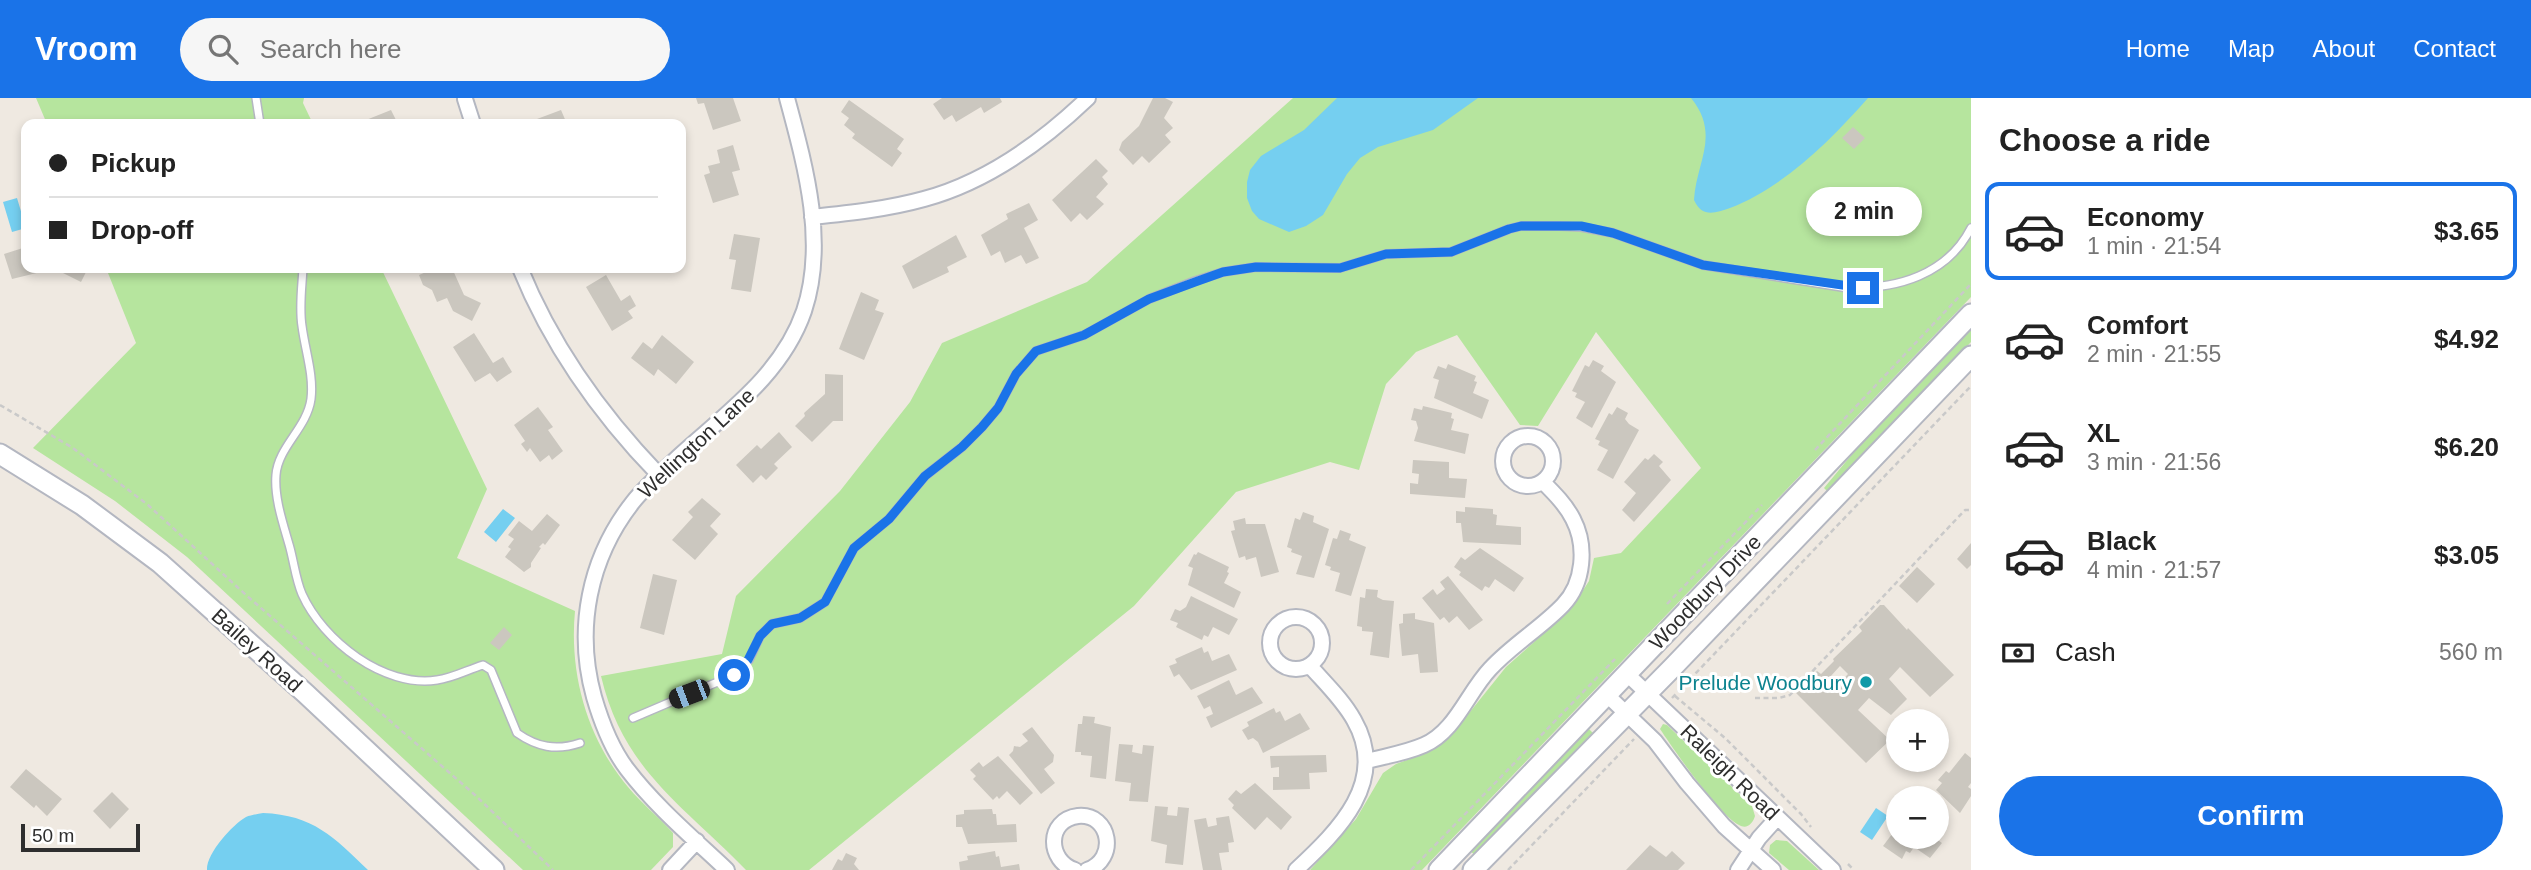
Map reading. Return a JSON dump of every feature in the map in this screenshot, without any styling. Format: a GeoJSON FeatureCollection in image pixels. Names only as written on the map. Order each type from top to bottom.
{"type":"FeatureCollection","features":[{"type":"Feature","properties":{"kind":"main road","name":"Woodbury Drive"},"geometry":{"type":"LineString","coordinates":[[1439,870],[1971,314]]}},
{"type":"Feature","properties":{"kind":"main road","name":"Woodbury Drive"},"geometry":{"type":"LineString","coordinates":[[1473,870],[1971,356]]}},
{"type":"Feature","properties":{"kind":"main road","name":"Bailey Road"},"geometry":{"type":"LineString","coordinates":[[0,454],[100,518],[160,563],[295,684],[494,870]]}},
{"type":"Feature","properties":{"kind":"street","name":"Wellington Lane"},"geometry":{"type":"LineString","coordinates":[[727,870],[645,790],[625,767],[607,734],[597,705],[585,652],[588,601],[601,558],[624,514],[659,475],[764,378],[790,343],[804,311],[812,279],[812,217],[801,154],[787,98]]}},
{"type":"Feature","properties":{"kind":"street"},"geometry":{"type":"LineString","coordinates":[[812,217],[872,210],[925,199],[955,188],[994,169],[1035,144],[1088,98]]}},
{"type":"Feature","properties":{"kind":"street"},"geometry":{"type":"LineString","coordinates":[[465,99],[471,119]]}},
{"type":"Feature","properties":{"kind":"street"},"geometry":{"type":"LineString","coordinates":[[522,273],[542,316],[569,363],[615,426],[659,475]]}},
{"type":"Feature","properties":{"kind":"street"},"geometry":{"type":"LineString","coordinates":[[1367,761],[1425,745],[1438,736],[1490,669],[1512,647],[1552,615],[1573,592],[1582,558],[1580,539],[1574,520],[1563,503],[1543,482]]}},
{"type":"Feature","properties":{"kind":"street"},"geometry":{"type":"LineString","coordinates":[[1296,870],[1354,805],[1364,781],[1367,761],[1363,740],[1354,719],[1310,666]]}},
{"type":"Feature","properties":{"kind":"street","name":"Raleigh Road"},"geometry":{"type":"LineString","coordinates":[[1628,674],[1833,870]]}},
{"type":"Feature","properties":{"kind":"street","name":"Raleigh Road"},"geometry":{"type":"LineString","coordinates":[[1607,695],[1643,730],[1709,810],[1773,870]]}},
{"type":"Feature","properties":{"kind":"street"},"geometry":{"type":"LineString","coordinates":[[1074,870],[1061,863],[1053,847],[1056,831],[1069,819],[1087,817],[1103,828],[1108,846],[1098,868]]}},
{"type":"Feature","properties":{"kind":"street"},"geometry":{"type":"LineString","coordinates":[[1738,870],[1777,818]]}},
{"type":"Feature","properties":{"kind":"street"},"geometry":{"type":"LineString","coordinates":[[670,870],[697,841]]}},
{"type":"Feature","properties":{"kind":"lane"},"geometry":{"type":"LineString","coordinates":[[256,98],[259,119]]}},
{"type":"Feature","properties":{"kind":"lane"},"geometry":{"type":"LineString","coordinates":[[633,718],[734,675],[748,660],[760,636],[772,624],[800,618],[825,602],[854,548],[889,519],[925,476],[962,447],[982,427],[998,408],[1016,374],[1036,351],[1084,335],[1141,303],[1184,286],[1239,270],[1282,266],[1340,268],[1386,254],[1451,252],[1521,226],[1581,226],[1613,233],[1703,265],[1863,288],[1898,283],[1930,272],[1956,250],[1971,229]]}},
{"type":"Feature","properties":{"kind":"lane"},"geometry":{"type":"LineString","coordinates":[[303,273],[301,322],[312,384],[311,401],[306,416],[283,452],[275,480],[282,518],[303,595],[332,636],[365,664],[406,678],[425,681],[438,680],[482,665],[487,666],[517,733],[548,748],[580,743]]}},
{"type":"Feature","properties":{"kind":"path"},"geometry":{"type":"LineString","coordinates":[[1809,456],[1971,284]]}},
{"type":"Feature","properties":{"kind":"path"},"geometry":{"type":"LineString","coordinates":[[1663,708],[1971,386]]}},
{"type":"Feature","properties":{"kind":"path"},"geometry":{"type":"LineString","coordinates":[[0,405],[73,448],[156,512],[246,595],[475,796],[553,870]]}},
{"type":"Feature","properties":{"kind":"path"},"geometry":{"type":"LineString","coordinates":[[1666,606],[1765,503]]}},
{"type":"Feature","properties":{"kind":"path"},"geometry":{"type":"LineString","coordinates":[[1755,698],[1790,695],[1965,510],[1971,510]]}},
{"type":"Feature","properties":{"kind":"path"},"geometry":{"type":"LineString","coordinates":[[1411,870],[1618,656]]}},
{"type":"Feature","properties":{"kind":"path"},"geometry":{"type":"LineString","coordinates":[[1675,696],[1725,738],[1801,814],[1816,833]]}},
{"type":"Feature","properties":{"kind":"path"},"geometry":{"type":"LineString","coordinates":[[1508,870],[1643,730]]}},
{"type":"Feature","properties":{"kind":"path"},"geometry":{"type":"LineString","coordinates":[[1846,862],[1854,870]]}},
{"type":"Feature","properties":{"kind":"green space"},"geometry":{"type":"Polygon","coordinates":[[[36,98],[304,98],[303,103],[311,119],[45,119],[36,98]]]}},
{"type":"Feature","properties":{"kind":"green space"},"geometry":{"type":"Polygon","coordinates":[[[1293,98],[1971,98],[1971,297],[1422,870],[1310,870],[1356,819],[1383,773],[1396,764],[1429,752],[1449,738],[1506,667],[1571,609],[1589,581],[1594,558],[1621,553],[1701,468],[1596,332],[1538,426],[1520,425],[1457,335],[1416,352],[1386,384],[1359,470],[1330,462],[1236,492],[1134,606],[809,870],[746,870],[678,805],[640,762],[611,709],[601,676],[722,654],[736,596],[840,491],[910,402],[942,343],[1087,282],[1293,98]]]}},
{"type":"Feature","properties":{"kind":"green space"},"geometry":{"type":"Polygon","coordinates":[[[108,273],[383,273],[487,489],[457,558],[575,611],[578,681],[592,726],[602,748],[628,787],[673,833],[673,847],[651,870],[523,870],[187,557],[115,501],[33,448],[136,343],[108,273]]]}},
{"type":"Feature","properties":{"kind":"green space"},"geometry":{"type":"Polygon","coordinates":[[[1971,327],[1971,342],[1828,492],[1824,488],[1873,429],[1971,327]]]}},
{"type":"Feature","properties":{"kind":"green space"},"geometry":{"type":"Polygon","coordinates":[[[1663,724],[1752,806],[1755,816],[1749,825],[1742,826],[1720,809],[1660,729],[1663,724]]]}},
{"type":"Feature","properties":{"kind":"green space"},"geometry":{"type":"Polygon","coordinates":[[[1589,729],[1594,734],[1475,855],[1470,851],[1589,729]]]}},
{"type":"Feature","properties":{"kind":"green space"},"geometry":{"type":"Polygon","coordinates":[[[1776,840],[1787,841],[1819,870],[1789,870],[1769,853],[1770,845],[1776,840]]]}},
{"type":"Feature","properties":{"kind":"water"},"geometry":{"type":"Polygon","coordinates":[[[1337,98],[1478,98],[1433,130],[1378,147],[1360,158],[1347,174],[1323,215],[1306,226],[1289,232],[1259,219],[1252,211],[1247,198],[1250,170],[1261,156],[1304,130],[1337,98]]]}},
{"type":"Feature","properties":{"kind":"water"},"geometry":{"type":"Polygon","coordinates":[[[1691,98],[1868,98],[1822,146],[1787,175],[1750,199],[1709,213],[1701,210],[1694,200],[1706,137],[1700,111],[1691,98]]]}},
{"type":"Feature","properties":{"kind":"water"},"geometry":{"type":"Polygon","coordinates":[[[17,198],[21,211],[21,229],[12,232],[3,202],[17,198]]]}},
{"type":"Feature","properties":{"kind":"water"},"geometry":{"type":"Polygon","coordinates":[[[503,509],[515,518],[496,542],[484,532],[503,509]]]}},
{"type":"Feature","properties":{"kind":"water"},"geometry":{"type":"Polygon","coordinates":[[[1876,808],[1886,815],[1872,840],[1860,832],[1876,808]]]}},
{"type":"Feature","properties":{"kind":"water"},"geometry":{"type":"Polygon","coordinates":[[[263,813],[296,818],[322,830],[368,870],[207,870],[215,848],[227,833],[246,817],[263,813]]]}},
{"type":"Feature","properties":{"kind":"building"},"geometry":{"type":"Polygon","coordinates":[[[696,98],[733,98],[741,121],[713,130],[704,103],[698,104],[696,98]]]}},
{"type":"Feature","properties":{"kind":"building"},"geometry":{"type":"Polygon","coordinates":[[[942,98],[1000,98],[1002,102],[984,113],[981,107],[956,122],[952,115],[944,120],[933,104],[942,98]]]}},
{"type":"Feature","properties":{"kind":"building"},"geometry":{"type":"Polygon","coordinates":[[[1153,98],[1165,98],[1173,102],[1164,118],[1173,128],[1165,135],[1171,142],[1149,163],[1142,156],[1133,165],[1119,150],[1122,142],[1139,126],[1153,98]]]}},
{"type":"Feature","properties":{"kind":"building"},"geometry":{"type":"Polygon","coordinates":[[[849,100],[904,139],[897,149],[902,153],[892,167],[852,138],[855,134],[844,125],[849,118],[841,112],[849,100]]]}},
{"type":"Feature","properties":{"kind":"building"},"geometry":{"type":"Polygon","coordinates":[[[391,110],[396,119],[368,119],[391,110]]]}},
{"type":"Feature","properties":{"kind":"building"},"geometry":{"type":"Polygon","coordinates":[[[561,110],[565,119],[537,119],[561,110]]]}},
{"type":"Feature","properties":{"kind":"building"},"geometry":{"type":"Polygon","coordinates":[[[1853,127],[1865,138],[1854,149],[1842,138],[1853,127]]]}},
{"type":"Feature","properties":{"kind":"building"},"geometry":{"type":"Polygon","coordinates":[[[733,145],[740,170],[732,172],[739,195],[713,203],[704,175],[710,173],[708,166],[720,163],[717,150],[733,145]]]}},
{"type":"Feature","properties":{"kind":"building"},"geometry":{"type":"Polygon","coordinates":[[[1096,159],[1108,171],[1102,177],[1108,184],[1096,197],[1104,204],[1087,220],[1080,213],[1071,222],[1052,200],[1096,159]]]}},
{"type":"Feature","properties":{"kind":"building"},"geometry":{"type":"Polygon","coordinates":[[[1029,203],[1038,220],[1024,228],[1039,258],[1026,264],[1021,255],[1005,263],[1000,251],[991,256],[981,235],[1008,219],[1006,214],[1029,203]]]}},
{"type":"Feature","properties":{"kind":"building"},"geometry":{"type":"Polygon","coordinates":[[[734,234],[760,238],[751,292],[731,289],[736,260],[729,259],[734,234]]]}},
{"type":"Feature","properties":{"kind":"building"},"geometry":{"type":"Polygon","coordinates":[[[956,235],[967,257],[947,267],[949,272],[913,289],[902,266],[956,235]]]}},
{"type":"Feature","properties":{"kind":"building"},"geometry":{"type":"Polygon","coordinates":[[[21,249],[21,273],[37,273],[12,279],[4,254],[21,249]]]}},
{"type":"Feature","properties":{"kind":"building"},"geometry":{"type":"Polygon","coordinates":[[[63,273],[86,273],[81,282],[63,273]]]}},
{"type":"Feature","properties":{"kind":"building"},"geometry":{"type":"Polygon","coordinates":[[[454,273],[464,295],[481,303],[472,321],[453,311],[447,298],[437,302],[432,290],[423,285],[419,275],[454,273]]]}},
{"type":"Feature","properties":{"kind":"building"},"geometry":{"type":"Polygon","coordinates":[[[606,275],[621,301],[630,295],[636,306],[628,311],[633,318],[612,331],[586,287],[606,275]]]}},
{"type":"Feature","properties":{"kind":"building"},"geometry":{"type":"Polygon","coordinates":[[[861,292],[879,300],[875,310],[884,313],[864,360],[839,349],[861,292]]]}},
{"type":"Feature","properties":{"kind":"building"},"geometry":{"type":"Polygon","coordinates":[[[474,333],[493,363],[503,357],[512,372],[497,382],[490,373],[475,382],[453,347],[474,333]]]}},
{"type":"Feature","properties":{"kind":"building"},"geometry":{"type":"Polygon","coordinates":[[[662,335],[694,362],[676,384],[658,369],[654,376],[631,358],[643,342],[652,349],[662,335]]]}},
{"type":"Feature","properties":{"kind":"building"},"geometry":{"type":"Polygon","coordinates":[[[1593,360],[1604,366],[1601,371],[1616,382],[1592,428],[1576,418],[1585,402],[1575,397],[1577,393],[1572,391],[1585,365],[1589,367],[1593,360]]]}},
{"type":"Feature","properties":{"kind":"building"},"geometry":{"type":"Polygon","coordinates":[[[1448,364],[1476,376],[1473,393],[1489,400],[1482,419],[1434,398],[1439,380],[1433,378],[1438,366],[1446,369],[1448,364]]]}},
{"type":"Feature","properties":{"kind":"building"},"geometry":{"type":"Polygon","coordinates":[[[825,374],[843,375],[843,421],[833,421],[812,442],[795,426],[805,416],[804,413],[825,394],[825,374]]]}},
{"type":"Feature","properties":{"kind":"building"},"geometry":{"type":"Polygon","coordinates":[[[1423,406],[1452,413],[1451,418],[1454,419],[1451,430],[1469,434],[1465,454],[1414,441],[1418,428],[1416,421],[1411,420],[1414,408],[1422,410],[1423,406]]]}},
{"type":"Feature","properties":{"kind":"building"},"geometry":{"type":"Polygon","coordinates":[[[538,407],[553,427],[548,430],[563,451],[552,460],[549,455],[540,462],[530,448],[527,452],[521,444],[525,441],[514,425],[538,407]]]}},
{"type":"Feature","properties":{"kind":"building"},"geometry":{"type":"Polygon","coordinates":[[[1617,407],[1628,413],[1625,419],[1639,430],[1613,479],[1597,470],[1608,450],[1598,445],[1600,441],[1595,439],[1609,413],[1612,415],[1617,407]]]}},
{"type":"Feature","properties":{"kind":"building"},"geometry":{"type":"Polygon","coordinates":[[[779,432],[792,447],[774,464],[778,468],[766,480],[761,475],[753,483],[736,465],[757,445],[761,449],[779,432]]]}},
{"type":"Feature","properties":{"kind":"building"},"geometry":{"type":"Polygon","coordinates":[[[1654,454],[1663,462],[1659,466],[1671,480],[1634,522],[1622,510],[1636,493],[1624,482],[1645,458],[1648,460],[1654,454]]]}},
{"type":"Feature","properties":{"kind":"building"},"geometry":{"type":"Polygon","coordinates":[[[1413,460],[1449,462],[1449,478],[1467,479],[1465,498],[1410,494],[1410,483],[1418,484],[1419,474],[1412,473],[1413,460]]]}},
{"type":"Feature","properties":{"kind":"building"},"geometry":{"type":"Polygon","coordinates":[[[702,498],[721,514],[710,526],[718,534],[695,560],[672,540],[693,517],[688,512],[702,498]]]}},
{"type":"Feature","properties":{"kind":"building"},"geometry":{"type":"Polygon","coordinates":[[[1465,507],[1493,509],[1493,514],[1497,515],[1496,525],[1521,527],[1521,545],[1463,542],[1461,523],[1456,523],[1456,511],[1465,512],[1465,507]]]}},
{"type":"Feature","properties":{"kind":"building"},"geometry":{"type":"Polygon","coordinates":[[[1303,512],[1314,516],[1313,522],[1329,529],[1314,578],[1296,574],[1302,556],[1291,552],[1292,549],[1287,547],[1295,518],[1300,520],[1303,512]]]}},
{"type":"Feature","properties":{"kind":"building"},"geometry":{"type":"Polygon","coordinates":[[[547,514],[560,525],[545,545],[543,543],[539,547],[541,548],[531,567],[524,572],[505,557],[514,539],[508,535],[519,521],[532,531],[547,514]]]}},
{"type":"Feature","properties":{"kind":"building"},"geometry":{"type":"Polygon","coordinates":[[[1245,518],[1246,524],[1265,524],[1279,572],[1261,577],[1256,557],[1246,560],[1245,556],[1239,558],[1231,531],[1235,530],[1233,521],[1245,518]]]}},
{"type":"Feature","properties":{"kind":"building"},"geometry":{"type":"Polygon","coordinates":[[[1340,530],[1351,534],[1349,540],[1366,547],[1351,596],[1335,591],[1340,573],[1325,565],[1333,538],[1337,539],[1340,530]]]}},
{"type":"Feature","properties":{"kind":"building"},"geometry":{"type":"Polygon","coordinates":[[[1971,543],[1971,565],[1967,569],[1957,559],[1971,543]]]}},
{"type":"Feature","properties":{"kind":"building"},"geometry":{"type":"Polygon","coordinates":[[[1480,548],[1524,578],[1514,592],[1495,579],[1489,588],[1485,586],[1482,591],[1459,575],[1461,572],[1454,567],[1461,557],[1465,560],[1480,548]]]}},
{"type":"Feature","properties":{"kind":"building"},"geometry":{"type":"Polygon","coordinates":[[[1198,552],[1229,567],[1224,583],[1241,592],[1234,608],[1188,585],[1193,568],[1188,566],[1198,552]]]}},
{"type":"Feature","properties":{"kind":"building"},"geometry":{"type":"Polygon","coordinates":[[[1917,567],[1935,584],[1917,603],[1899,586],[1917,567]]]}},
{"type":"Feature","properties":{"kind":"building"},"geometry":{"type":"Polygon","coordinates":[[[653,574],[677,580],[664,635],[640,628],[653,574]]]}},
{"type":"Feature","properties":{"kind":"building"},"geometry":{"type":"Polygon","coordinates":[[[1448,576],[1483,620],[1469,630],[1457,616],[1449,623],[1444,617],[1440,620],[1422,598],[1433,589],[1437,595],[1445,589],[1440,582],[1448,576]]]}},
{"type":"Feature","properties":{"kind":"building"},"geometry":{"type":"Polygon","coordinates":[[[1366,589],[1378,590],[1377,597],[1394,601],[1389,658],[1370,655],[1373,632],[1362,631],[1362,627],[1357,626],[1360,597],[1365,598],[1366,589]]]}},
{"type":"Feature","properties":{"kind":"building"},"geometry":{"type":"Polygon","coordinates":[[[1191,596],[1238,619],[1229,635],[1213,627],[1208,637],[1204,635],[1202,640],[1176,627],[1178,623],[1170,620],[1175,609],[1180,611],[1186,607],[1191,596]]]}},
{"type":"Feature","properties":{"kind":"building","name":"Prelude Woodbury"},"geometry":{"type":"Polygon","coordinates":[[[1880,605],[1884,605],[1954,675],[1930,697],[1900,667],[1889,679],[1907,699],[1897,709],[1886,711],[1869,698],[1858,710],[1886,736],[1886,744],[1866,763],[1796,693],[1817,671],[1821,674],[1862,631],[1859,627],[1880,605]],[[1840,666],[1830,677],[1838,685],[1848,674],[1840,666]]]}},
{"type":"Feature","properties":{"kind":"building"},"geometry":{"type":"Polygon","coordinates":[[[1415,613],[1415,619],[1434,623],[1438,672],[1420,673],[1418,654],[1402,656],[1399,624],[1403,623],[1403,614],[1415,613]]]}},
{"type":"Feature","properties":{"kind":"building"},"geometry":{"type":"Polygon","coordinates":[[[504,627],[512,635],[499,650],[490,643],[504,627]]]}},
{"type":"Feature","properties":{"kind":"building"},"geometry":{"type":"Polygon","coordinates":[[[1202,647],[1204,653],[1208,651],[1212,661],[1229,654],[1237,670],[1191,690],[1179,674],[1174,677],[1169,666],[1177,663],[1175,659],[1202,647]]]}},
{"type":"Feature","properties":{"kind":"building"},"geometry":{"type":"Polygon","coordinates":[[[1229,680],[1236,695],[1252,687],[1263,703],[1211,728],[1206,717],[1213,714],[1210,706],[1204,709],[1197,696],[1229,680]]]}},
{"type":"Feature","properties":{"kind":"building"},"geometry":{"type":"Polygon","coordinates":[[[1274,708],[1276,713],[1280,711],[1285,721],[1300,713],[1310,729],[1263,753],[1258,742],[1253,738],[1248,740],[1242,730],[1249,726],[1247,722],[1274,708]]]}},
{"type":"Feature","properties":{"kind":"building"},"geometry":{"type":"Polygon","coordinates":[[[1083,716],[1095,717],[1094,723],[1111,727],[1106,779],[1090,777],[1092,756],[1075,752],[1078,724],[1082,724],[1083,716]]]}},
{"type":"Feature","properties":{"kind":"building"},"geometry":{"type":"Polygon","coordinates":[[[1032,727],[1054,755],[1053,762],[1044,769],[1055,783],[1041,794],[1009,755],[1014,746],[1020,747],[1028,741],[1022,734],[1032,727]]]}},
{"type":"Feature","properties":{"kind":"building"},"geometry":{"type":"Polygon","coordinates":[[[1119,744],[1133,745],[1132,752],[1142,754],[1143,745],[1154,746],[1148,802],[1129,801],[1131,783],[1115,781],[1119,744]]]}},
{"type":"Feature","properties":{"kind":"building"},"geometry":{"type":"Polygon","coordinates":[[[1965,753],[1971,758],[1971,783],[1968,787],[1971,789],[1971,796],[1960,813],[1949,802],[1949,786],[1939,786],[1942,783],[1938,780],[1945,772],[1949,773],[1965,753]]]}},
{"type":"Feature","properties":{"kind":"building"},"geometry":{"type":"Polygon","coordinates":[[[1326,755],[1327,772],[1309,773],[1310,789],[1273,790],[1273,777],[1279,777],[1279,767],[1271,768],[1270,756],[1326,755]]]}},
{"type":"Feature","properties":{"kind":"building"},"geometry":{"type":"Polygon","coordinates":[[[998,756],[1033,793],[1020,805],[1007,791],[999,799],[997,796],[993,800],[973,779],[976,776],[970,770],[979,762],[983,767],[998,756]]]}},
{"type":"Feature","properties":{"kind":"building"},"geometry":{"type":"Polygon","coordinates":[[[26,769],[62,799],[47,816],[10,787],[26,769]]]}},
{"type":"Feature","properties":{"kind":"building"},"geometry":{"type":"Polygon","coordinates":[[[1255,783],[1292,817],[1281,830],[1267,817],[1255,830],[1232,808],[1234,805],[1228,799],[1236,790],[1241,794],[1255,783]]]}},
{"type":"Feature","properties":{"kind":"building"},"geometry":{"type":"Polygon","coordinates":[[[112,792],[129,809],[110,829],[93,811],[112,792]]]}},
{"type":"Feature","properties":{"kind":"building"},"geometry":{"type":"Polygon","coordinates":[[[1155,806],[1168,807],[1167,815],[1177,816],[1178,807],[1189,808],[1183,865],[1165,863],[1167,845],[1151,841],[1155,806]]]}},
{"type":"Feature","properties":{"kind":"building"},"geometry":{"type":"Polygon","coordinates":[[[992,809],[993,814],[996,814],[997,825],[1016,824],[1017,842],[968,844],[962,827],[956,827],[956,815],[964,814],[964,810],[992,809]]]}},
{"type":"Feature","properties":{"kind":"building"},"geometry":{"type":"Polygon","coordinates":[[[1229,816],[1234,842],[1228,843],[1229,852],[1219,853],[1222,870],[1203,870],[1194,820],[1206,818],[1208,827],[1217,825],[1216,818],[1229,816]]]}},
{"type":"Feature","properties":{"kind":"building"},"geometry":{"type":"Polygon","coordinates":[[[1650,845],[1666,857],[1672,851],[1685,863],[1678,870],[1626,870],[1650,845]]]}},
{"type":"Feature","properties":{"kind":"building"},"geometry":{"type":"Polygon","coordinates":[[[1887,849],[1913,849],[1910,853],[1906,851],[1902,859],[1887,849]]]}},
{"type":"Feature","properties":{"kind":"building"},"geometry":{"type":"Polygon","coordinates":[[[1917,849],[1937,849],[1930,858],[1917,849]]]}},
{"type":"Feature","properties":{"kind":"building"},"geometry":{"type":"Polygon","coordinates":[[[995,851],[1001,867],[1019,864],[1020,870],[960,870],[959,862],[968,860],[967,856],[995,851]]]}},
{"type":"Feature","properties":{"kind":"building"},"geometry":{"type":"Polygon","coordinates":[[[846,853],[857,858],[854,864],[859,870],[832,870],[838,859],[842,861],[846,853]]]}},
{"type":"Feature","properties":{"kind":"place","name":"Prelude Woodbury"},"geometry":{"type":"Point","coordinates":[1866,682]}},
{"type":"Feature","properties":{"kind":"route"},"geometry":{"type":"LineString","coordinates":[[734,675],[743,668],[760,636],[772,624],[800,618],[825,602],[854,548],[889,519],[935,466],[962,447],[982,427],[998,408],[1016,374],[1036,351],[1084,335],[1149,299],[1223,272],[1282,266],[1340,268],[1386,254],[1451,252],[1493,234],[1521,226],[1581,226],[1613,233],[1703,265],[1848,288],[1863,288]]}}]}
